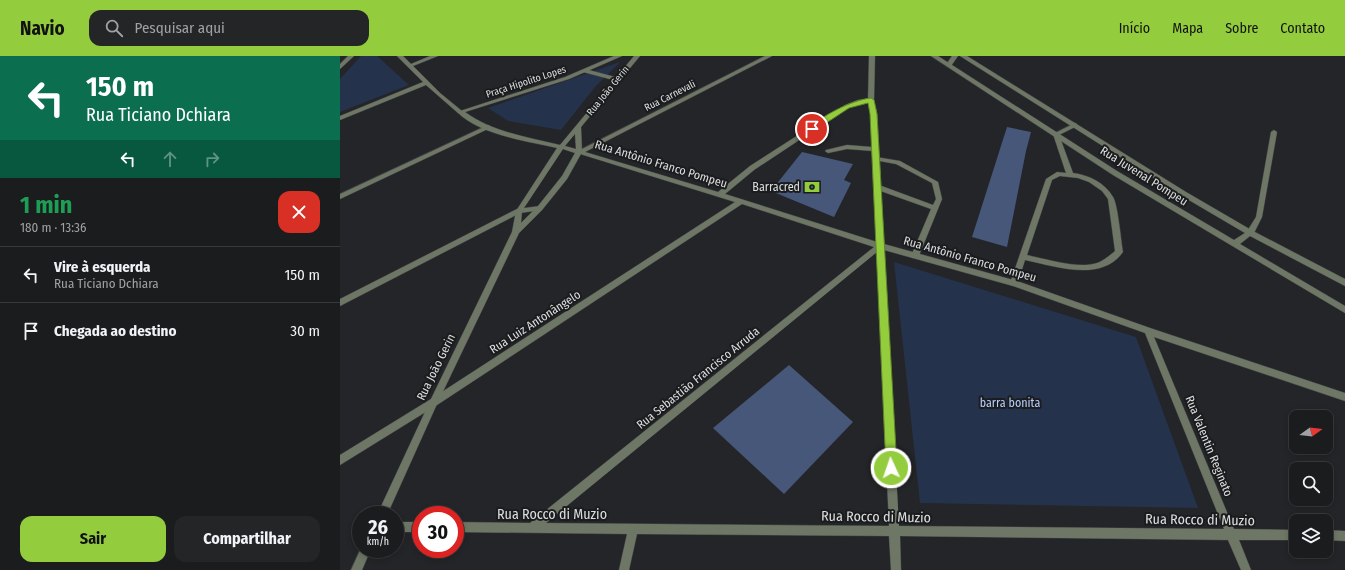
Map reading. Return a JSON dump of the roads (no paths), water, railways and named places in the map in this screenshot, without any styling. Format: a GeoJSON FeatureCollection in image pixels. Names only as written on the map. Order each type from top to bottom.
{"type":"FeatureCollection","features":[{"type":"Feature","properties":{"kind":"street"},"geometry":{"type":"LineString","coordinates":[[340,67],[350,56]]}},
{"type":"Feature","properties":{"kind":"street","name":"Rua Antônio Franco Pompeu"},"geometry":{"type":"LineString","coordinates":[[400,56],[427,83],[465,117],[495,131],[562,146],[741,201],[880,246],[1014,283],[1148,331],[1345,397]]}},
{"type":"Feature","properties":{"kind":"street"},"geometry":{"type":"LineString","coordinates":[[409,66],[435,56]]}},
{"type":"Feature","properties":{"kind":"street","name":"Praça Hipolito Lopes"},"geometry":{"type":"LineString","coordinates":[[460,112],[567,78],[619,56]]}},
{"type":"Feature","properties":{"kind":"street","name":"Rua João Gerin"},"geometry":{"type":"LineString","coordinates":[[386,506],[434,402],[516,232],[519,211],[562,146],[637,56]]}},
{"type":"Feature","properties":{"kind":"street","name":"Rua Carnevali"},"geometry":{"type":"LineString","coordinates":[[579,152],[769,56]]}},
{"type":"Feature","properties":{"kind":"street"},"geometry":{"type":"LineString","coordinates":[[872,56],[871,100],[874,114],[896,570]]}},
{"type":"Feature","properties":{"kind":"street","name":"Rua Juvenal Pompeu"},"geometry":{"type":"LineString","coordinates":[[934,56],[1116,173],[1345,310]]}},
{"type":"Feature","properties":{"kind":"street"},"geometry":{"type":"LineString","coordinates":[[949,65],[955,56]]}},
{"type":"Feature","properties":{"kind":"street","name":"Rua Juvenal Pompeu"},"geometry":{"type":"LineString","coordinates":[[963,56],[1076,125],[1184,194],[1250,233],[1345,282]]}},
{"type":"Feature","properties":{"kind":"street"},"geometry":{"type":"LineString","coordinates":[[585,71],[617,80]]}},
{"type":"Feature","properties":{"kind":"street"},"geometry":{"type":"LineString","coordinates":[[340,118],[427,83]]}},
{"type":"Feature","properties":{"kind":"street"},"geometry":{"type":"LineString","coordinates":[[719,195],[752,168],[847,106],[860,101],[871,100]]}},
{"type":"Feature","properties":{"kind":"street"},"geometry":{"type":"LineString","coordinates":[[1070,175],[1056,134],[1076,125]]}},
{"type":"Feature","properties":{"kind":"street","name":"Rua João Gerin"},"geometry":{"type":"LineString","coordinates":[[516,232],[540,208],[564,177],[579,152],[578,126]]}},
{"type":"Feature","properties":{"kind":"street"},"geometry":{"type":"LineString","coordinates":[[340,197],[488,127]]}},
{"type":"Feature","properties":{"kind":"street"},"geometry":{"type":"LineString","coordinates":[[1234,244],[1250,233],[1258,217],[1274,132]]}},
{"type":"Feature","properties":{"kind":"street"},"geometry":{"type":"LineString","coordinates":[[828,151],[848,147],[875,149]]}},
{"type":"Feature","properties":{"kind":"street"},"geometry":{"type":"LineString","coordinates":[[876,159],[898,162],[935,182],[939,199],[915,256]]}},
{"type":"Feature","properties":{"kind":"street"},"geometry":{"type":"LineString","coordinates":[[1014,283],[1049,179],[1059,174],[1070,175],[1091,180],[1104,189],[1111,199],[1119,252],[1108,261],[1094,267],[1073,266],[1023,257]]}},
{"type":"Feature","properties":{"kind":"street"},"geometry":{"type":"LineString","coordinates":[[877,187],[935,208]]}},
{"type":"Feature","properties":{"kind":"street","name":"Rua Luiz Antonângelo"},"geometry":{"type":"LineString","coordinates":[[340,460],[434,402],[741,201]]}},
{"type":"Feature","properties":{"kind":"street"},"geometry":{"type":"LineString","coordinates":[[340,303],[519,211],[540,208]]}},
{"type":"Feature","properties":{"kind":"street","name":"Rua Sebastião Francisco Arruda"},"geometry":{"type":"LineString","coordinates":[[531,528],[880,246]]}},
{"type":"Feature","properties":{"kind":"street","name":"Rua Valentin Reginato"},"geometry":{"type":"LineString","coordinates":[[1148,331],[1246,570]]}},
{"type":"Feature","properties":{"kind":"street","name":"Rua Rocco di Muzio"},"geometry":{"type":"LineString","coordinates":[[464,527],[1289,535]]}},
{"type":"Feature","properties":{"kind":"street"},"geometry":{"type":"LineString","coordinates":[[624,570],[633,529]]}},
{"type":"Feature","properties":{"kind":"street"},"geometry":{"type":"LineString","coordinates":[[1333,535],[1345,536]]}},
{"type":"Feature","properties":{"kind":"street"},"geometry":{"type":"LineString","coordinates":[[356,570],[362,558]]}},
{"type":"Feature","properties":{"kind":"place","name":"Barracred"},"geometry":{"type":"Point","coordinates":[812,187]}},
{"type":"Feature","properties":{"kind":"park label","name":"barra bonita"},"geometry":{"type":"Point","coordinates":[1010,403]}}]}
